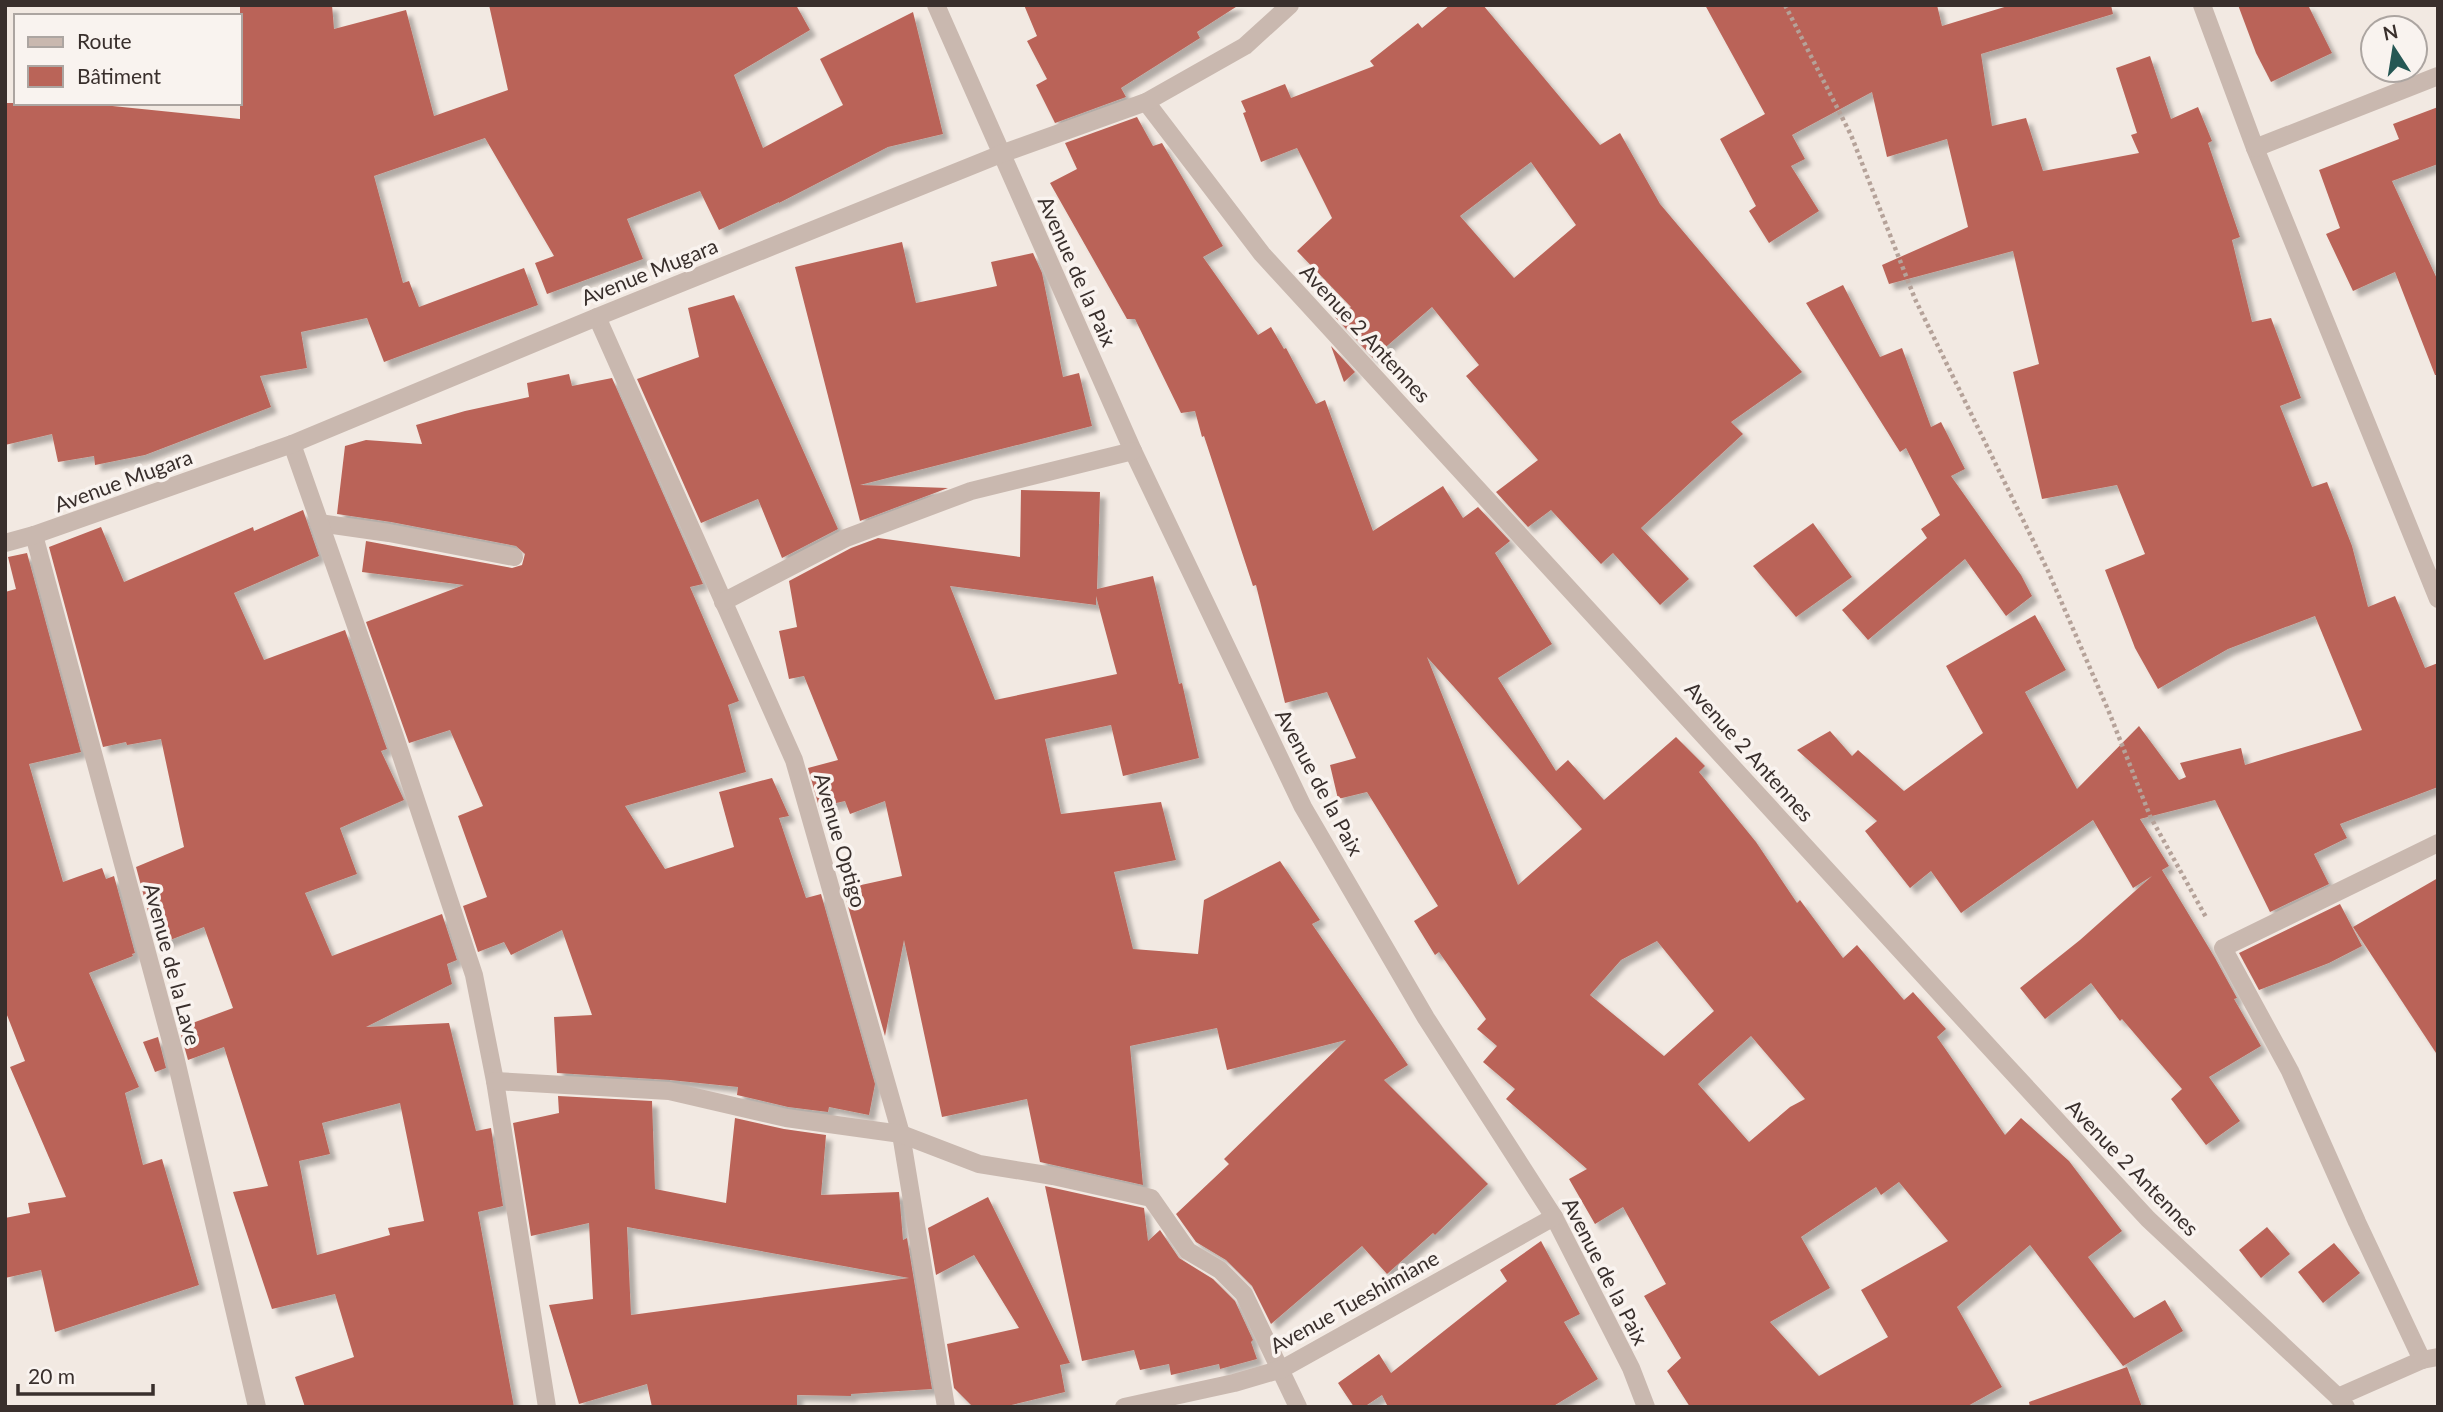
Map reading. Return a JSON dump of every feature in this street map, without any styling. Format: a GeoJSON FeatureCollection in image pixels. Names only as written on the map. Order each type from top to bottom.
{"type":"FeatureCollection","features":[{"type":"Feature","properties":{"kind":"street","name":"Avenue de la Paix"},"geometry":{"type":"LineString","coordinates":[[936,5],[1133,451],[1303,807],[1426,1018],[1554,1217],[1631,1368],[1646,1407]]}},
{"type":"Feature","properties":{"kind":"street","name":"Avenue Mugara"},"geometry":{"type":"LineString","coordinates":[[5,543],[292,444],[1001,154],[1146,102],[1245,46],[1290,5]]}},
{"type":"Feature","properties":{"kind":"street"},"geometry":{"type":"LineString","coordinates":[[2202,5],[2255,148],[2438,599]]}},
{"type":"Feature","properties":{"kind":"street"},"geometry":{"type":"LineString","coordinates":[[2255,148],[2438,76]]}},
{"type":"Feature","properties":{"kind":"street","name":"Avenue 2 Antennes"},"geometry":{"type":"LineString","coordinates":[[1146,102],[1262,254],[2029,1091],[2148,1219],[2342,1402]]}},
{"type":"Feature","properties":{"kind":"street","name":"Avenue Optigo"},"geometry":{"type":"LineString","coordinates":[[597,317],[794,760],[901,1134],[946,1407]]}},
{"type":"Feature","properties":{"kind":"street"},"geometry":{"type":"LineString","coordinates":[[292,444],[395,737],[474,975],[495,1080],[547,1407]]}},
{"type":"Feature","properties":{"kind":"street"},"geometry":{"type":"LineString","coordinates":[[723,602],[846,538],[971,491],[1133,451]]}},
{"type":"Feature","properties":{"kind":"street"},"geometry":{"type":"LineString","coordinates":[[319,523],[389,533],[514,557]]}},
{"type":"Feature","properties":{"kind":"street","name":"Avenue de la Lave"},"geometry":{"type":"LineString","coordinates":[[34,535],[175,1056],[257,1407]]}},
{"type":"Feature","properties":{"kind":"street"},"geometry":{"type":"LineString","coordinates":[[2342,1402],[2430,1358],[2290,1071],[2223,948],[2438,843]]}},
{"type":"Feature","properties":{"kind":"street"},"geometry":{"type":"LineString","coordinates":[[495,1080],[669,1091],[786,1118],[901,1134],[979,1164],[1053,1176],[1151,1198],[1188,1251],[1220,1270],[1244,1293],[1282,1368],[1298,1407]]}},
{"type":"Feature","properties":{"kind":"street","name":"Avenue Tueshimiane"},"geometry":{"type":"LineString","coordinates":[[1124,1407],[1234,1383],[1282,1368],[1554,1217]]}},
{"type":"Feature","properties":{"kind":"path"},"geometry":{"type":"LineString","coordinates":[[1785,5],[1851,135],[1915,299],[2048,571],[2109,712],[2150,816],[2223,948]]}},
{"type":"Feature","properties":{"kind":"building"},"geometry":{"type":"Polygon","coordinates":[[[240,5],[332,5],[334,29],[406,10],[434,116],[508,90],[489,5],[796,5],[810,30],[734,75],[763,148],[843,105],[820,59],[913,12],[943,134],[888,147],[779,203],[719,230],[700,191],[627,219],[643,259],[547,294],[535,263],[554,256],[485,138],[374,176],[403,283],[409,281],[419,307],[524,268],[538,305],[384,362],[367,318],[301,332],[307,368],[260,376],[271,407],[145,455],[95,465],[94,456],[58,462],[52,434],[5,445],[5,103],[103,105],[240,119],[240,5]]]}},
{"type":"Feature","properties":{"kind":"building"},"geometry":{"type":"Polygon","coordinates":[[[1024,5],[1239,5],[1197,32],[1200,38],[1121,88],[1126,97],[1055,123],[1036,85],[1047,79],[1027,41],[1037,36],[1024,5]]]}},
{"type":"Feature","properties":{"kind":"building"},"geometry":{"type":"Polygon","coordinates":[[[1450,5],[1483,5],[1600,145],[1620,133],[1660,204],[1802,372],[1731,422],[1743,434],[1641,528],[1689,579],[1660,605],[1613,553],[1601,564],[1551,510],[1528,527],[1496,492],[1538,460],[1466,376],[1479,365],[1432,307],[1373,358],[1335,317],[1351,307],[1297,251],[1332,218],[1297,148],[1261,162],[1241,101],[1285,84],[1291,98],[1374,66],[1370,61],[1418,23],[1422,28],[1450,5]],[[1531,162],[1460,216],[1514,278],[1576,225],[1531,162]]]}},
{"type":"Feature","properties":{"kind":"building"},"geometry":{"type":"Polygon","coordinates":[[[1705,5],[1937,5],[1942,26],[2011,5],[2111,5],[2113,14],[1981,54],[1992,126],[2026,118],[2043,171],[2139,153],[2131,135],[2137,133],[2116,68],[2150,56],[2171,119],[2198,107],[2212,141],[2208,143],[2240,237],[2232,240],[2252,322],[2271,318],[2301,398],[2280,406],[2312,487],[2327,482],[2352,546],[2368,607],[2395,596],[2425,668],[2438,663],[2438,787],[2340,824],[2347,838],[2314,854],[2329,884],[2270,912],[2215,800],[2140,819],[2169,866],[2162,870],[2215,958],[2237,998],[2234,999],[2261,1046],[2209,1077],[2240,1121],[2206,1145],[2171,1099],[2182,1089],[2122,1019],[2120,1021],[2091,983],[2045,1019],[2020,988],[2080,940],[2152,876],[2133,888],[2093,820],[1961,913],[1931,871],[1910,888],[1865,831],[1877,821],[1797,750],[1830,731],[1852,756],[1858,750],[1904,791],[1983,733],[1946,666],[2035,615],[2066,670],[2025,692],[2077,789],[2139,726],[2179,780],[2186,777],[2180,763],[2241,748],[2245,765],[2362,730],[2315,616],[2228,649],[2158,689],[2135,648],[2105,570],[2145,554],[2117,485],[2042,499],[2013,372],[2039,364],[2013,251],[1889,284],[1882,265],[1968,227],[1947,139],[1887,157],[1872,92],[1792,135],[1805,159],[1791,166],[1819,211],[1769,243],[1749,211],[1756,206],[1720,139],[1765,114],[1705,5]]]}},
{"type":"Feature","properties":{"kind":"building"},"geometry":{"type":"Polygon","coordinates":[[[2238,5],[2308,5],[2332,53],[2271,82],[2256,53],[2238,5]]]}},
{"type":"Feature","properties":{"kind":"building"},"geometry":{"type":"Polygon","coordinates":[[[2438,107],[2438,164],[2392,181],[2438,281],[2438,375],[2435,375],[2395,272],[2353,291],[2326,234],[2340,228],[2319,170],[2399,139],[2393,124],[2438,107]]]}},
{"type":"Feature","properties":{"kind":"building"},"geometry":{"type":"Polygon","coordinates":[[[1137,117],[1153,146],[1162,143],[1223,246],[1203,257],[1258,335],[1271,327],[1284,349],[1286,348],[1316,404],[1325,400],[1373,531],[1443,486],[1463,518],[1478,507],[1510,541],[1495,553],[1552,644],[1498,678],[1556,771],[1568,760],[1604,800],[1676,737],[1705,766],[1699,772],[1756,842],[1797,903],[1800,900],[1843,958],[1857,945],[1904,1000],[1913,992],[1946,1029],[1937,1037],[2005,1135],[2021,1118],[2069,1161],[2122,1231],[2088,1257],[2134,1318],[2165,1300],[2183,1331],[2123,1366],[2030,1245],[1957,1307],[2002,1387],[1966,1407],[1690,1407],[1667,1371],[1681,1358],[1644,1296],[1666,1284],[1623,1207],[1595,1224],[1569,1179],[1587,1169],[1506,1099],[1515,1089],[1483,1062],[1497,1046],[1477,1029],[1486,1019],[1439,952],[1435,955],[1414,921],[1438,906],[1367,792],[1338,799],[1330,765],[1356,758],[1327,692],[1285,703],[1256,585],[1253,586],[1195,411],[1181,413],[1135,319],[1127,319],[1050,183],[1077,169],[1065,143],[1137,117]],[[1427,657],[1518,885],[1582,829],[1427,657]],[[1657,941],[1621,960],[1590,995],[1664,1056],[1714,1011],[1657,941]],[[1751,1036],[1698,1084],[1749,1142],[1790,1107],[1805,1099],[1751,1036]],[[1899,1182],[1881,1195],[1876,1187],[1801,1237],[1830,1288],[1770,1322],[1819,1376],[1888,1337],[1861,1290],[1948,1241],[1899,1182]]]}},
{"type":"Feature","properties":{"kind":"building"},"geometry":{"type":"Polygon","coordinates":[[[902,242],[916,303],[997,286],[991,262],[1033,253],[1042,273],[1063,377],[1079,373],[1092,426],[860,485],[948,488],[860,521],[795,267],[902,242]]]}},
{"type":"Feature","properties":{"kind":"building"},"geometry":{"type":"Polygon","coordinates":[[[1843,285],[1880,357],[1902,348],[1931,427],[1941,422],[1965,469],[1951,476],[2021,575],[2032,596],[2006,616],[1965,559],[1868,640],[1842,610],[1927,538],[1921,529],[1940,515],[1906,448],[1900,452],[1806,303],[1843,285]]]}},
{"type":"Feature","properties":{"kind":"building"},"geometry":{"type":"Polygon","coordinates":[[[734,295],[838,529],[782,558],[758,499],[701,523],[637,379],[699,357],[688,308],[734,295]]]}},
{"type":"Feature","properties":{"kind":"building"},"geometry":{"type":"Polygon","coordinates":[[[1331,346],[1355,372],[1344,382],[1331,346]]]}},
{"type":"Feature","properties":{"kind":"building"},"geometry":{"type":"Polygon","coordinates":[[[569,374],[572,386],[612,378],[703,584],[690,587],[739,701],[728,705],[746,772],[625,806],[665,869],[734,847],[719,792],[772,778],[789,816],[779,818],[806,898],[821,894],[875,1084],[869,1115],[829,1107],[828,1112],[788,1107],[737,1095],[738,1087],[557,1073],[554,1017],[592,1015],[562,930],[511,955],[504,942],[478,952],[463,906],[487,897],[458,816],[483,806],[450,730],[409,743],[366,622],[464,585],[362,572],[366,541],[512,568],[522,565],[525,554],[516,546],[337,514],[345,446],[366,440],[422,444],[416,425],[529,397],[527,383],[569,374]]]}},
{"type":"Feature","properties":{"kind":"building"},"geometry":{"type":"Polygon","coordinates":[[[1021,490],[1100,492],[1097,589],[1153,576],[1199,758],[1123,776],[1111,725],[1045,739],[1061,814],[1161,802],[1176,860],[1114,872],[1133,949],[1198,954],[1204,900],[1280,861],[1320,920],[1312,924],[1408,1065],[1384,1080],[1488,1184],[1435,1235],[1433,1233],[1387,1274],[1362,1246],[1271,1324],[1252,1286],[1226,1260],[1196,1242],[1176,1214],[1229,1164],[1224,1159],[1346,1040],[1227,1070],[1217,1028],[1130,1046],[1143,1185],[1040,1162],[1027,1099],[942,1117],[904,940],[885,1036],[843,889],[902,876],[885,801],[850,814],[845,801],[819,807],[808,768],[838,760],[804,676],[789,679],[779,631],[797,627],[789,581],[851,548],[878,538],[1020,557],[1021,490]],[[950,586],[995,700],[1117,674],[1096,596],[1096,605],[950,586]]]}},
{"type":"Feature","properties":{"kind":"building"},"geometry":{"type":"Polygon","coordinates":[[[303,510],[319,556],[234,593],[264,660],[345,630],[387,749],[381,751],[404,800],[340,828],[357,874],[305,893],[332,956],[442,914],[457,960],[447,964],[452,984],[366,1027],[449,1023],[476,1131],[491,1128],[503,1206],[478,1212],[514,1407],[305,1407],[295,1377],[354,1357],[335,1294],[272,1309],[233,1192],[268,1186],[224,1047],[188,1060],[179,1028],[233,1008],[204,927],[157,945],[136,867],[184,847],[161,739],[103,747],[49,547],[101,527],[124,582],[253,527],[254,531],[303,510]],[[400,1103],[322,1123],[330,1154],[299,1161],[317,1255],[390,1235],[388,1228],[424,1221],[400,1103]]]}},
{"type":"Feature","properties":{"kind":"building"},"geometry":{"type":"Polygon","coordinates":[[[1813,523],[1852,577],[1796,617],[1753,566],[1813,523]]]}},
{"type":"Feature","properties":{"kind":"building"},"geometry":{"type":"Polygon","coordinates":[[[27,553],[81,752],[29,764],[63,882],[102,868],[106,879],[114,876],[135,953],[89,973],[139,1087],[125,1093],[143,1165],[162,1159],[199,1285],[55,1332],[41,1270],[5,1278],[5,1218],[30,1213],[28,1203],[66,1197],[10,1067],[25,1061],[5,1010],[5,592],[16,589],[8,557],[27,553]]]}},
{"type":"Feature","properties":{"kind":"building"},"geometry":{"type":"Polygon","coordinates":[[[2438,878],[2438,1056],[2353,927],[2438,878]]]}},
{"type":"Feature","properties":{"kind":"building"},"geometry":{"type":"Polygon","coordinates":[[[2340,904],[2362,946],[2329,963],[2259,990],[2239,953],[2340,904]]]}},
{"type":"Feature","properties":{"kind":"building"},"geometry":{"type":"Polygon","coordinates":[[[158,1037],[166,1068],[155,1072],[143,1042],[158,1037]]]}},
{"type":"Feature","properties":{"kind":"building"},"geometry":{"type":"Polygon","coordinates":[[[558,1096],[652,1101],[655,1189],[726,1203],[735,1118],[826,1135],[821,1195],[899,1192],[903,1240],[907,1238],[932,1389],[851,1396],[797,1395],[797,1407],[652,1407],[647,1384],[579,1404],[549,1305],[593,1299],[589,1223],[531,1236],[513,1123],[559,1113],[558,1096]],[[627,1227],[631,1315],[909,1278],[627,1227]]]}},
{"type":"Feature","properties":{"kind":"building"},"geometry":{"type":"Polygon","coordinates":[[[1045,1186],[1144,1208],[1148,1241],[1160,1230],[1179,1258],[1213,1279],[1235,1301],[1253,1340],[1251,1342],[1257,1359],[1220,1369],[1219,1364],[1171,1375],[1169,1364],[1140,1370],[1134,1350],[1082,1361],[1045,1186]]]}},
{"type":"Feature","properties":{"kind":"building"},"geometry":{"type":"Polygon","coordinates":[[[988,1197],[1070,1363],[1060,1365],[1065,1392],[1003,1407],[973,1407],[954,1388],[947,1344],[1019,1328],[974,1255],[936,1275],[928,1228],[988,1197]]]}},
{"type":"Feature","properties":{"kind":"building"},"geometry":{"type":"Polygon","coordinates":[[[2267,1227],[2290,1254],[2261,1278],[2239,1250],[2267,1227]]]}},
{"type":"Feature","properties":{"kind":"building"},"geometry":{"type":"Polygon","coordinates":[[[1541,1241],[1580,1314],[1564,1322],[1598,1379],[1552,1407],[1388,1407],[1382,1395],[1364,1407],[1354,1407],[1338,1383],[1379,1354],[1391,1373],[1507,1281],[1500,1270],[1541,1241]]]}},
{"type":"Feature","properties":{"kind":"building"},"geometry":{"type":"Polygon","coordinates":[[[2334,1243],[2360,1273],[2323,1303],[2298,1272],[2334,1243]]]}},
{"type":"Feature","properties":{"kind":"building"},"geometry":{"type":"Polygon","coordinates":[[[2127,1367],[2142,1407],[2030,1407],[2029,1402],[2127,1367]]]}}]}
